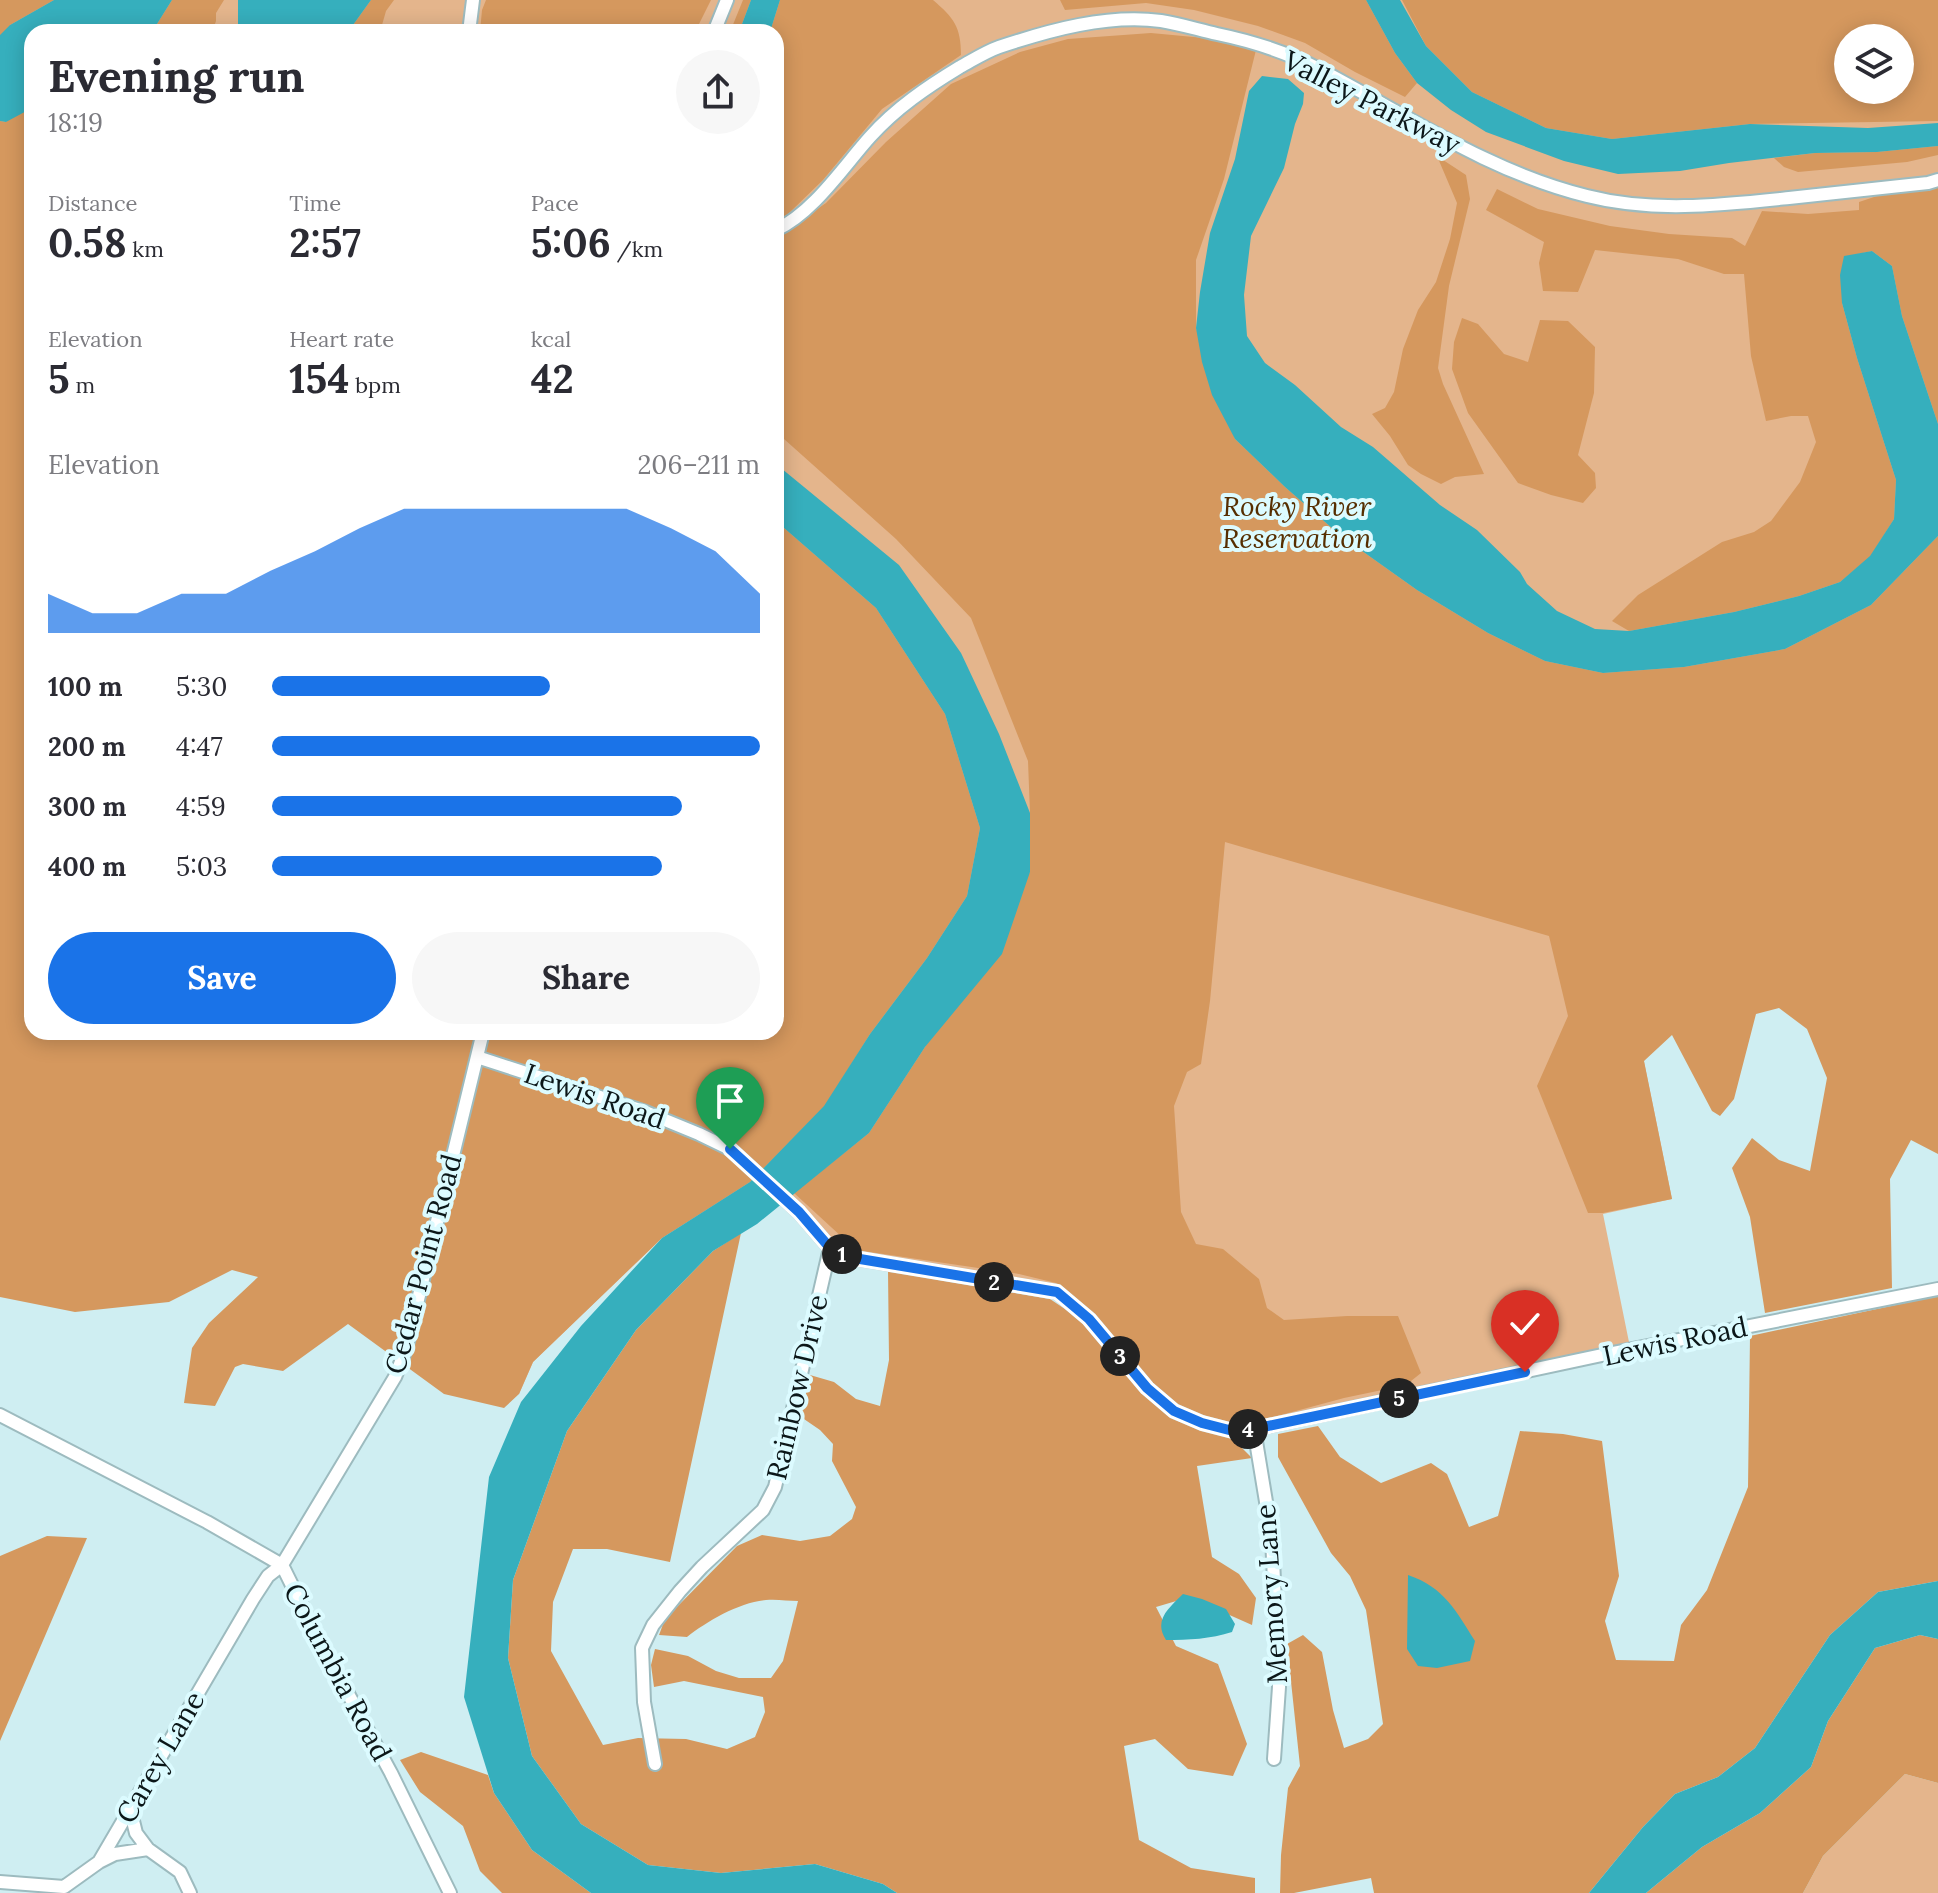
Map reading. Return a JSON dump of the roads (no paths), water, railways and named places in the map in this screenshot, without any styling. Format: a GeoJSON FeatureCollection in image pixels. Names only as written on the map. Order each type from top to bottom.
{"type":"FeatureCollection","features":[{"type":"Feature","properties":{"kind":"street"},"geometry":{"type":"LineString","coordinates":[[470,24],[473,0]]}},
{"type":"Feature","properties":{"kind":"street"},"geometry":{"type":"LineString","coordinates":[[717,24],[727,0]]}},
{"type":"Feature","properties":{"kind":"street","name":"Valley Parkway"},"geometry":{"type":"LineString","coordinates":[[784,224],[810,205],[898,108],[935,82],[996,48],[1066,28],[1125,20],[1161,21],[1264,47],[1315,67],[1486,160],[1590,197],[1632,204],[1685,206],[1750,202],[1938,180]]}},
{"type":"Feature","properties":{"kind":"street","name":"Cedar Point Road"},"geometry":{"type":"LineString","coordinates":[[282,1565],[401,1363],[481,1040]]}},
{"type":"Feature","properties":{"kind":"street","name":"Lewis Road"},"geometry":{"type":"LineString","coordinates":[[477,1057],[643,1111],[730,1149],[799,1212],[830,1248],[848,1257],[1057,1292],[1089,1319],[1147,1388],[1174,1411],[1233,1431],[1938,1289]]}},
{"type":"Feature","properties":{"kind":"street","name":"Rainbow Drive"},"geometry":{"type":"LineString","coordinates":[[655,1764],[644,1702],[642,1648],[653,1625],[680,1591],[763,1510],[775,1487],[830,1248]]}},
{"type":"Feature","properties":{"kind":"street","name":"Columbia Road"},"geometry":{"type":"LineString","coordinates":[[0,1415],[207,1522],[282,1565],[450,1893]]}},
{"type":"Feature","properties":{"kind":"street","name":"Memory Lane"},"geometry":{"type":"LineString","coordinates":[[1254,1429],[1272,1538],[1279,1687],[1274,1759]]}},
{"type":"Feature","properties":{"kind":"street","name":"Carey Lane"},"geometry":{"type":"LineString","coordinates":[[0,1882],[64,1887],[99,1862],[253,1599],[268,1576],[282,1565]]}},
{"type":"Feature","properties":{"kind":"street"},"geometry":{"type":"LineString","coordinates":[[133,1804],[136,1833],[148,1849],[180,1872],[190,1893]]}},
{"type":"Feature","properties":{"kind":"street"},"geometry":{"type":"LineString","coordinates":[[99,1862],[115,1854],[148,1849]]}},
{"type":"Feature","properties":{"kind":"water"},"geometry":{"type":"Polygon","coordinates":[[[54,0],[172,0],[157,24],[24,24],[24,112],[6,122],[0,121],[0,35],[10,25],[54,0]]]}},
{"type":"Feature","properties":{"kind":"water"},"geometry":{"type":"Polygon","coordinates":[[[238,0],[371,0],[354,24],[238,24],[238,0]]]}},
{"type":"Feature","properties":{"kind":"water"},"geometry":{"type":"Polygon","coordinates":[[[751,0],[780,0],[772,24],[742,24],[751,0]]]}},
{"type":"Feature","properties":{"kind":"water"},"geometry":{"type":"Polygon","coordinates":[[[1366,0],[1400,0],[1426,46],[1472,92],[1546,128],[1612,139],[1750,124],[1868,128],[1938,123],[1938,146],[1877,152],[1815,153],[1680,171],[1618,174],[1564,161],[1486,132],[1417,83],[1395,53],[1366,0]]]}},
{"type":"Feature","properties":{"kind":"water"},"geometry":{"type":"Polygon","coordinates":[[[1262,76],[1288,79],[1304,93],[1284,168],[1251,236],[1244,295],[1247,336],[1265,363],[1295,385],[1341,427],[1373,447],[1440,505],[1477,530],[1557,611],[1595,629],[1629,631],[1734,612],[1799,596],[1840,582],[1870,556],[1894,519],[1896,480],[1842,303],[1840,275],[1844,256],[1872,251],[1892,266],[1902,316],[1938,424],[1938,536],[1871,605],[1785,649],[1684,667],[1603,673],[1545,661],[1488,633],[1417,590],[1341,536],[1235,439],[1212,395],[1202,362],[1196,328],[1210,233],[1235,159],[1249,91],[1262,76]]]}},
{"type":"Feature","properties":{"kind":"water"},"geometry":{"type":"Polygon","coordinates":[[[784,471],[899,565],[961,653],[999,734],[1030,813],[1030,872],[1002,954],[925,1047],[869,1133],[757,1224],[713,1251],[636,1330],[567,1431],[513,1580],[508,1658],[532,1756],[581,1824],[648,1865],[721,1873],[815,1864],[883,1884],[897,1893],[591,1893],[532,1850],[494,1793],[464,1697],[489,1477],[521,1402],[581,1326],[662,1238],[750,1182],[824,1106],[870,1034],[927,958],[967,896],[980,828],[945,714],[876,608],[784,528],[784,471]]]}},
{"type":"Feature","properties":{"kind":"water"},"geometry":{"type":"Polygon","coordinates":[[[1408,1575],[1431,1586],[1455,1610],[1475,1641],[1470,1661],[1437,1668],[1418,1666],[1407,1649],[1408,1575]]]}},
{"type":"Feature","properties":{"kind":"water"},"geometry":{"type":"Polygon","coordinates":[[[1938,1581],[1938,1639],[1920,1635],[1875,1648],[1828,1721],[1811,1767],[1760,1813],[1702,1847],[1646,1893],[1589,1893],[1643,1827],[1675,1794],[1718,1777],[1755,1748],[1830,1635],[1878,1592],[1938,1581]]]}},
{"type":"Feature","properties":{"kind":"water"},"geometry":{"type":"Polygon","coordinates":[[[1183,1594],[1226,1609],[1235,1624],[1232,1632],[1199,1639],[1166,1640],[1162,1633],[1162,1620],[1183,1594]]]}},
{"type":"Feature","properties":{"kind":"park label","name":"Rocky River Reservation"},"geometry":{"type":"Point","coordinates":[1297,522]}}]}
